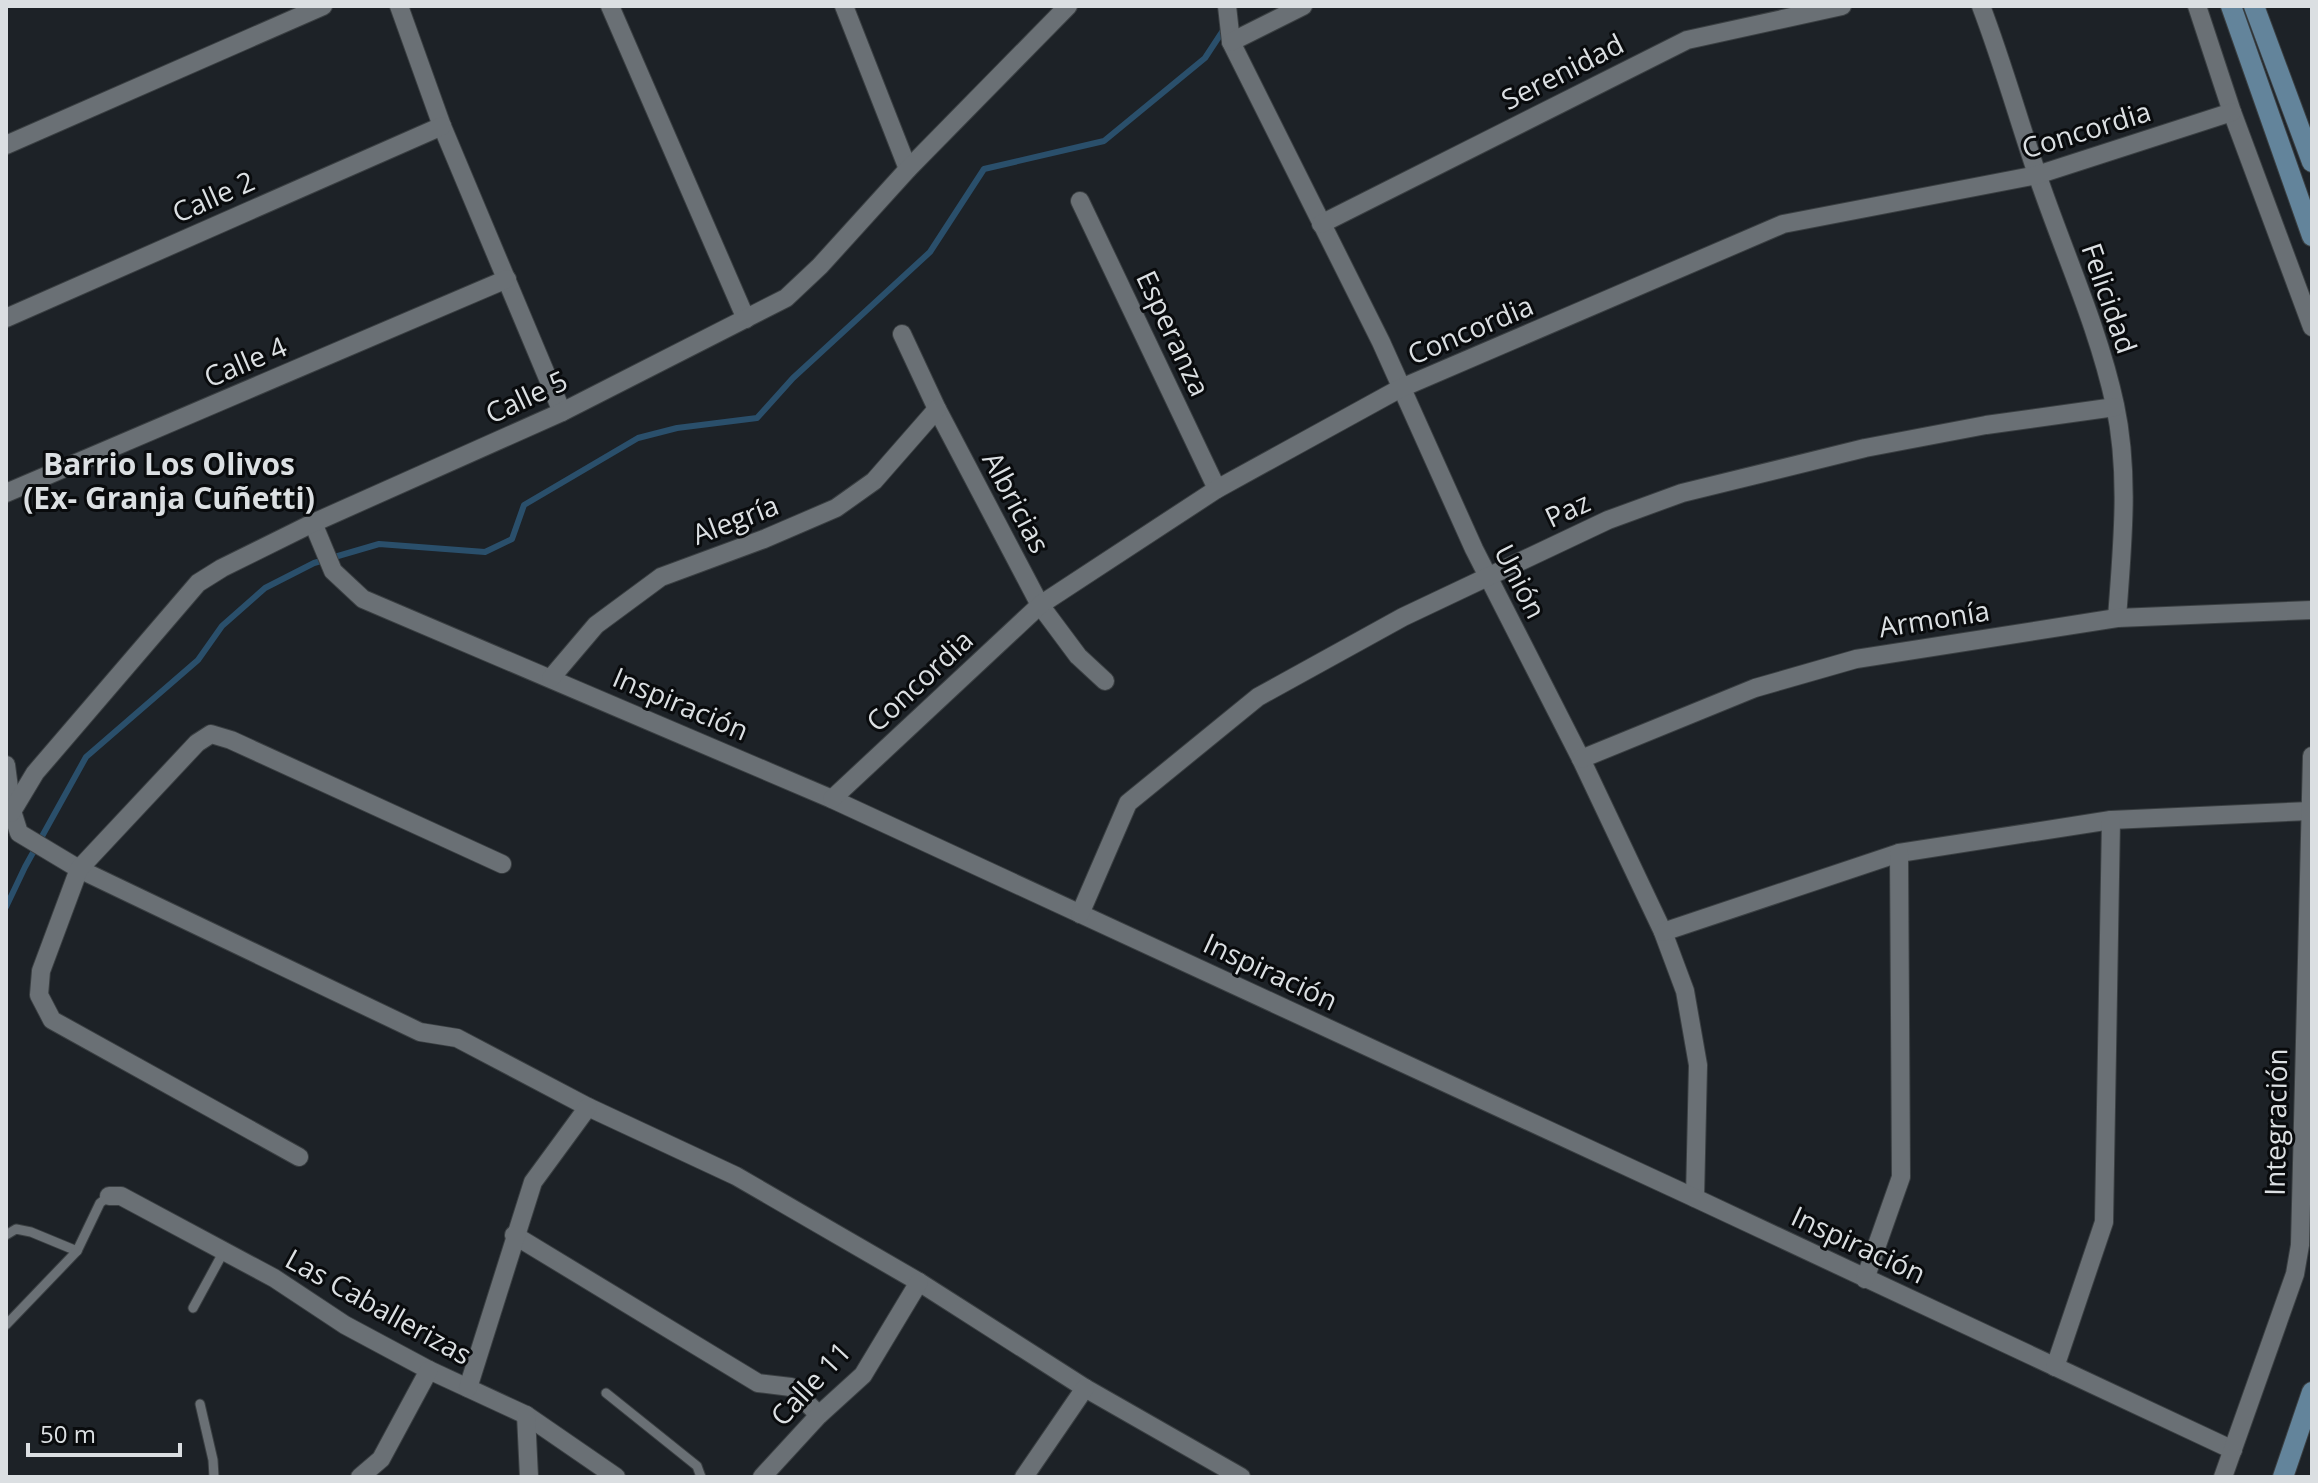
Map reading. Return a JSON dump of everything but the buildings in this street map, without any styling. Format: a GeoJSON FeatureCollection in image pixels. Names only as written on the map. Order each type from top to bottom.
{"type":"FeatureCollection","features":[{"type":"Feature","properties":{"kind":"main road"},"geometry":{"type":"LineString","coordinates":[[2231,6],[2312,236]]}},
{"type":"Feature","properties":{"kind":"main road"},"geometry":{"type":"LineString","coordinates":[[2254,6],[2312,162]]}},
{"type":"Feature","properties":{"kind":"main road"},"geometry":{"type":"LineString","coordinates":[[2283,1477],[2312,1392]]}},
{"type":"Feature","properties":{"kind":"street"},"geometry":{"type":"LineString","coordinates":[[6,145],[323,6]]}},
{"type":"Feature","properties":{"kind":"street"},"geometry":{"type":"LineString","coordinates":[[399,6],[442,126],[562,412]]}},
{"type":"Feature","properties":{"kind":"street"},"geometry":{"type":"LineString","coordinates":[[610,6],[746,319]]}},
{"type":"Feature","properties":{"kind":"street"},"geometry":{"type":"LineString","coordinates":[[844,6],[908,169]]}},
{"type":"Feature","properties":{"kind":"street","name":"Calle 5"},"geometry":{"type":"LineString","coordinates":[[9,816],[35,773],[198,583],[313,523],[562,412],[786,298],[1068,6]]}},
{"type":"Feature","properties":{"kind":"street","name":"Unión"},"geometry":{"type":"LineString","coordinates":[[1227,6],[1231,42],[1402,388],[1488,577],[1581,759],[1663,932],[1685,991],[1698,1065],[1695,1198]]}},
{"type":"Feature","properties":{"kind":"street"},"geometry":{"type":"LineString","coordinates":[[1231,42],[1303,6]]}},
{"type":"Feature","properties":{"kind":"street","name":"Serenidad"},"geometry":{"type":"LineString","coordinates":[[1321,224],[1687,40],[1842,6]]}},
{"type":"Feature","properties":{"kind":"street","name":"Felicidad"},"geometry":{"type":"LineString","coordinates":[[1981,6],[2037,175],[2082,297],[2115,407],[2122,459],[2124,522],[2117,618]]}},
{"type":"Feature","properties":{"kind":"street"},"geometry":{"type":"LineString","coordinates":[[2197,6],[2232,112],[2312,327]]}},
{"type":"Feature","properties":{"kind":"street","name":"Concordia"},"geometry":{"type":"LineString","coordinates":[[832,799],[1040,605],[1217,489],[1402,388],[1783,224],[2037,175],[2232,112]]}},
{"type":"Feature","properties":{"kind":"street","name":"Calle 2"},"geometry":{"type":"LineString","coordinates":[[6,318],[442,126]]}},
{"type":"Feature","properties":{"kind":"street","name":"Esperanza"},"geometry":{"type":"LineString","coordinates":[[1080,201],[1217,489]]}},
{"type":"Feature","properties":{"kind":"street","name":"Calle 4"},"geometry":{"type":"LineString","coordinates":[[6,493],[507,279]]}},
{"type":"Feature","properties":{"kind":"street","name":"Albricias"},"geometry":{"type":"LineString","coordinates":[[902,334],[937,409],[1040,605],[1078,656],[1105,681]]}},
{"type":"Feature","properties":{"kind":"street","name":"Paz"},"geometry":{"type":"LineString","coordinates":[[1080,914],[1128,803],[1258,697],[1403,617],[1608,520],[1682,493],[1880,445],[1986,425],[2115,407]]}},
{"type":"Feature","properties":{"kind":"street","name":"Alegría"},"geometry":{"type":"LineString","coordinates":[[551,678],[596,625],[661,577],[764,539],[836,508],[874,481],[937,409]]}},
{"type":"Feature","properties":{"kind":"street","name":"Inspiración"},"geometry":{"type":"LineString","coordinates":[[313,523],[333,571],[363,599],[832,799],[2233,1450]]}},
{"type":"Feature","properties":{"kind":"street","name":"Armonía"},"geometry":{"type":"LineString","coordinates":[[1581,759],[1755,688],[1856,659],[2117,618],[2312,610]]}},
{"type":"Feature","properties":{"kind":"street"},"geometry":{"type":"LineString","coordinates":[[299,1157],[52,1020],[39,995],[41,971],[79,869],[197,743],[211,734],[231,740],[502,864]]}},
{"type":"Feature","properties":{"kind":"street","name":"Integración"},"geometry":{"type":"LineString","coordinates":[[2223,1477],[2295,1274],[2300,1245],[2308,1110],[2312,756]]}},
{"type":"Feature","properties":{"kind":"street"},"geometry":{"type":"LineString","coordinates":[[6,765],[9,816],[19,833],[79,869],[420,1032],[457,1038],[588,1107],[736,1176],[919,1282],[1085,1388],[1241,1477]]}},
{"type":"Feature","properties":{"kind":"street"},"geometry":{"type":"LineString","coordinates":[[1663,932],[1899,853],[2111,820],[2310,811]]}},
{"type":"Feature","properties":{"kind":"street"},"geometry":{"type":"LineString","coordinates":[[2055,1367],[2104,1222],[2111,820]]}},
{"type":"Feature","properties":{"kind":"street"},"geometry":{"type":"LineString","coordinates":[[1865,1279],[1901,1177],[1899,853]]}},
{"type":"Feature","properties":{"kind":"street"},"geometry":{"type":"LineString","coordinates":[[468,1388],[533,1182],[588,1107]]}},
{"type":"Feature","properties":{"kind":"street","name":"Las Caballerizas"},"geometry":{"type":"LineString","coordinates":[[109,1196],[121,1196],[274,1278],[345,1325],[429,1370],[526,1415],[616,1477]]}},
{"type":"Feature","properties":{"kind":"street"},"geometry":{"type":"LineString","coordinates":[[514,1235],[758,1383],[791,1387],[819,1415]]}},
{"type":"Feature","properties":{"kind":"street","name":"Calle 11"},"geometry":{"type":"LineString","coordinates":[[762,1477],[819,1415],[863,1375],[919,1282]]}},
{"type":"Feature","properties":{"kind":"street"},"geometry":{"type":"LineString","coordinates":[[360,1477],[381,1459],[429,1370]]}},
{"type":"Feature","properties":{"kind":"street"},"geometry":{"type":"LineString","coordinates":[[1024,1477],[1085,1388]]}},
{"type":"Feature","properties":{"kind":"street"},"geometry":{"type":"LineString","coordinates":[[526,1415],[529,1477]]}},
{"type":"Feature","properties":{"kind":"lane"},"geometry":{"type":"LineString","coordinates":[[6,1325],[77,1251],[100,1203],[109,1196]]}},
{"type":"Feature","properties":{"kind":"lane"},"geometry":{"type":"LineString","coordinates":[[6,1235],[16,1229],[31,1232],[77,1251]]}},
{"type":"Feature","properties":{"kind":"lane"},"geometry":{"type":"LineString","coordinates":[[193,1308],[224,1251]]}},
{"type":"Feature","properties":{"kind":"lane"},"geometry":{"type":"LineString","coordinates":[[606,1393],[697,1466],[701,1477]]}},
{"type":"Feature","properties":{"kind":"lane"},"geometry":{"type":"LineString","coordinates":[[200,1404],[214,1477]]}},
{"type":"Feature","properties":{"kind":"waterway"},"geometry":{"type":"LineString","coordinates":[[6,907],[86,757],[198,660],[222,626],[265,588],[314,563],[379,544],[485,552],[512,539],[524,505],[638,438],[677,428],[757,418],[793,378],[930,252],[984,169],[1104,141],[1205,58],[1224,29]]}},
{"type":"Feature","properties":{"kind":"district","name":"Barrio Los Olivos (Ex- Granja Cuñetti)"},"geometry":{"type":"Point","coordinates":[169,480]}}]}
